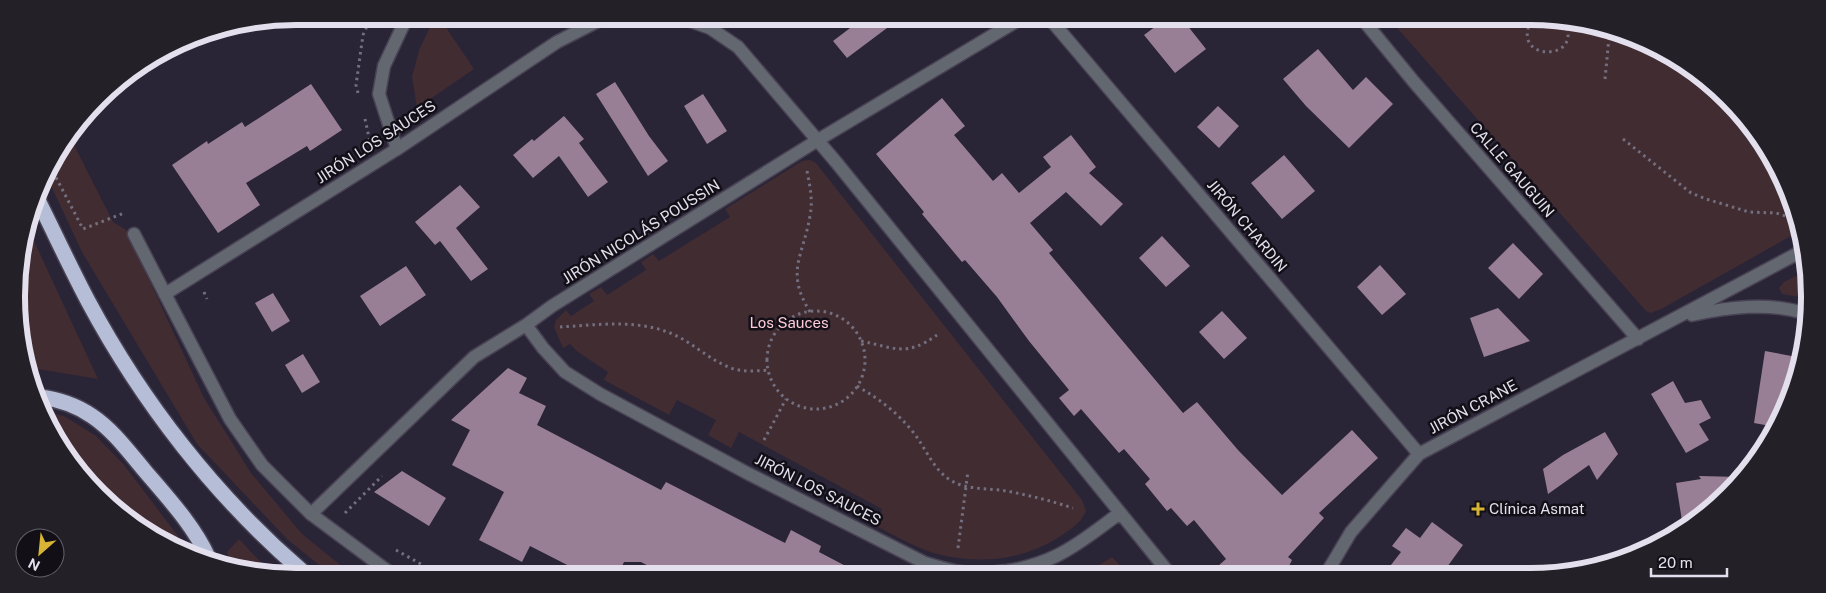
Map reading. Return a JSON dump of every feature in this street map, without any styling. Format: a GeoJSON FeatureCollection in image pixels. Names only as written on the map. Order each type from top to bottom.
{"type":"FeatureCollection","features":[{"type":"Feature","properties":{"kind":"highway"},"geometry":{"type":"LineString","coordinates":[[41,205],[88,301],[137,383],[173,433],[211,480],[274,547],[298,568]]}},
{"type":"Feature","properties":{"kind":"highway"},"geometry":{"type":"LineString","coordinates":[[45,398],[75,406],[106,427],[168,499],[194,532],[205,552]]}},
{"type":"Feature","properties":{"kind":"street"},"geometry":{"type":"LineString","coordinates":[[397,149],[379,94],[384,66],[403,25]]}},
{"type":"Feature","properties":{"kind":"street","name":"JIRÓN LOS SAUCES"},"geometry":{"type":"LineString","coordinates":[[164,294],[397,149],[557,42],[590,25]]}},
{"type":"Feature","properties":{"kind":"street"},"geometry":{"type":"LineString","coordinates":[[702,25],[710,28],[738,47],[818,140],[1166,568]]}},
{"type":"Feature","properties":{"kind":"street","name":"JIRÓN NICOLÁS POUSSIN"},"geometry":{"type":"LineString","coordinates":[[311,514],[474,357],[526,325],[552,306],[818,140],[1010,25]]}},
{"type":"Feature","properties":{"kind":"street","name":"JIRÓN CHARDIN"},"geometry":{"type":"LineString","coordinates":[[1054,25],[1419,454]]}},
{"type":"Feature","properties":{"kind":"street","name":"CALLE GAUGUIN"},"geometry":{"type":"LineString","coordinates":[[1367,25],[1414,82],[1638,339]]}},
{"type":"Feature","properties":{"kind":"street"},"geometry":{"type":"LineString","coordinates":[[134,234],[230,419],[262,465],[311,514],[384,568]]}},
{"type":"Feature","properties":{"kind":"street","name":"JIRÓN CRANE"},"geometry":{"type":"LineString","coordinates":[[1330,568],[1351,532],[1419,454],[1798,253]]}},
{"type":"Feature","properties":{"kind":"street","name":"JIRÓN CRANE"},"geometry":{"type":"LineString","coordinates":[[1677,318],[1726,308],[1758,306],[1800,312]]}},
{"type":"Feature","properties":{"kind":"street","name":"JIRÓN LOS SAUCES"},"geometry":{"type":"LineString","coordinates":[[526,325],[543,348],[565,372],[600,394],[747,473],[925,563],[943,568]]}},
{"type":"Feature","properties":{"kind":"street","name":"JIRÓN LOS SAUCES"},"geometry":{"type":"LineString","coordinates":[[1018,568],[1055,556],[1088,536],[1120,513]]}},
{"type":"Feature","properties":{"kind":"path"},"geometry":{"type":"LineString","coordinates":[[1530,25],[1529,41],[1533,47],[1544,53],[1557,51],[1566,42],[1567,27]]}},
{"type":"Feature","properties":{"kind":"path"},"geometry":{"type":"LineString","coordinates":[[1605,79],[1609,38]]}},
{"type":"Feature","properties":{"kind":"path"},"geometry":{"type":"LineString","coordinates":[[1623,139],[1691,193],[1749,212],[1776,213],[1789,217]]}},
{"type":"Feature","properties":{"kind":"path"},"geometry":{"type":"LineString","coordinates":[[806,171],[812,195],[811,214],[796,266],[797,283],[802,299],[810,312]]}},
{"type":"Feature","properties":{"kind":"path"},"geometry":{"type":"LineString","coordinates":[[54,174],[83,229],[124,212]]}},
{"type":"Feature","properties":{"kind":"path"},"geometry":{"type":"LineString","coordinates":[[819,310],[834,314],[848,322],[861,340],[864,348],[865,363],[862,378],[843,401],[829,407],[814,409],[799,406],[786,399],[776,388],[766,360],[769,345],[776,330],[788,319],[803,312],[810,312],[819,310]]}},
{"type":"Feature","properties":{"kind":"path"},"geometry":{"type":"LineString","coordinates":[[560,327],[614,324],[645,326],[670,333],[717,362],[734,369],[754,372],[768,370]]}},
{"type":"Feature","properties":{"kind":"path"},"geometry":{"type":"LineString","coordinates":[[861,340],[897,349],[909,349],[924,344],[937,335]]}},
{"type":"Feature","properties":{"kind":"path"},"geometry":{"type":"LineString","coordinates":[[857,386],[898,414],[914,434],[934,465],[950,480],[966,487],[1005,491],[1073,508]]}},
{"type":"Feature","properties":{"kind":"path"},"geometry":{"type":"LineString","coordinates":[[764,440],[786,399]]}},
{"type":"Feature","properties":{"kind":"path"},"geometry":{"type":"LineString","coordinates":[[958,548],[968,472]]}},
{"type":"Feature","properties":{"kind":"path"},"geometry":{"type":"LineString","coordinates":[[345,513],[353,518]]}},
{"type":"Feature","properties":{"kind":"path"},"geometry":{"type":"LineString","coordinates":[[391,547],[428,568]]}},
{"type":"Feature","properties":{"kind":"green space"},"geometry":{"type":"Polygon","coordinates":[[[431,25],[444,25],[474,69],[417,108],[412,77],[419,50],[431,25]]]}},
{"type":"Feature","properties":{"kind":"green space"},"geometry":{"type":"Polygon","coordinates":[[[1395,25],[1530,25],[1565,27],[1600,34],[1617,39],[1665,61],[1709,92],[1726,109],[1773,176],[1787,209],[1794,234],[1663,308],[1651,313],[1646,311],[1395,25]]]}},
{"type":"Feature","properties":{"kind":"green space"},"geometry":{"type":"Polygon","coordinates":[[[73,143],[113,222],[126,230],[204,398],[251,473],[302,534],[344,568],[323,568],[288,540],[197,444],[82,252],[50,183],[61,161],[73,143]]]}},
{"type":"Feature","properties":{"kind":"green space","name":"Los Sauces"},"geometry":{"type":"Polygon","coordinates":[[[810,160],[816,163],[1082,500],[1086,511],[1084,516],[1056,539],[1029,552],[1000,558],[956,558],[924,549],[874,525],[882,509],[739,432],[731,448],[708,435],[716,420],[677,400],[669,415],[604,380],[608,372],[578,352],[570,344],[563,348],[554,327],[556,320],[566,310],[571,316],[594,301],[589,294],[601,287],[607,295],[646,270],[641,262],[653,254],[659,261],[730,217],[725,209],[802,161],[810,160]]]}},
{"type":"Feature","properties":{"kind":"green space"},"geometry":{"type":"Polygon","coordinates":[[[32,236],[98,379],[34,368],[27,332],[25,296],[27,261],[32,236]]]}},
{"type":"Feature","properties":{"kind":"green space"},"geometry":{"type":"Polygon","coordinates":[[[1800,274],[1801,297],[1782,294],[1779,288],[1784,282],[1800,274]]]}},
{"type":"Feature","properties":{"kind":"green space"},"geometry":{"type":"Polygon","coordinates":[[[52,413],[64,416],[96,436],[124,465],[183,543],[161,532],[117,501],[81,462],[61,432],[52,413]]]}},
{"type":"Feature","properties":{"kind":"green space"},"geometry":{"type":"Polygon","coordinates":[[[239,539],[264,566],[229,560],[227,552],[239,539]]]}},
{"type":"Feature","properties":{"kind":"green space"},"geometry":{"type":"Polygon","coordinates":[[[1112,557],[1122,568],[1094,568],[1112,557]]]}},
{"type":"Feature","properties":{"kind":"building"},"geometry":{"type":"Polygon","coordinates":[[[854,25],[891,25],[847,58],[833,41],[854,25]]]}},
{"type":"Feature","properties":{"kind":"building"},"geometry":{"type":"Polygon","coordinates":[[[1157,25],[1187,25],[1206,49],[1175,73],[1144,35],[1157,25]]]}},
{"type":"Feature","properties":{"kind":"building"},"geometry":{"type":"Polygon","coordinates":[[[1318,49],[1353,90],[1366,77],[1393,104],[1349,148],[1306,106],[1283,79],[1318,49]]]}},
{"type":"Feature","properties":{"kind":"building"},"geometry":{"type":"Polygon","coordinates":[[[615,82],[649,136],[668,161],[648,176],[596,94],[615,82]]]}},
{"type":"Feature","properties":{"kind":"building"},"geometry":{"type":"Polygon","coordinates":[[[311,84],[342,130],[310,151],[307,146],[246,183],[260,205],[218,233],[172,165],[207,141],[208,144],[242,122],[245,127],[311,84]]]}},
{"type":"Feature","properties":{"kind":"building"},"geometry":{"type":"Polygon","coordinates":[[[703,94],[727,131],[707,144],[684,106],[703,94]]]}},
{"type":"Feature","properties":{"kind":"building"},"geometry":{"type":"Polygon","coordinates":[[[942,98],[965,126],[954,135],[993,181],[1002,173],[1019,193],[1051,167],[1043,157],[1071,135],[1096,167],[1089,173],[1123,204],[1101,226],[1066,192],[1030,223],[1053,250],[1049,253],[1183,413],[1197,402],[1238,450],[1282,495],[1352,430],[1378,458],[1319,513],[1324,518],[1288,557],[1292,560],[1288,568],[1216,568],[1226,559],[1194,520],[1187,526],[1171,508],[1167,511],[1145,484],[1150,479],[1124,449],[1119,453],[1081,409],[1074,416],[1059,398],[1069,390],[1029,341],[997,297],[965,260],[962,262],[876,154],[942,98]]]}},
{"type":"Feature","properties":{"kind":"building"},"geometry":{"type":"Polygon","coordinates":[[[1218,106],[1239,126],[1219,148],[1197,127],[1218,106]]]}},
{"type":"Feature","properties":{"kind":"building"},"geometry":{"type":"Polygon","coordinates":[[[564,116],[584,139],[579,143],[608,182],[588,197],[559,156],[533,178],[513,155],[532,139],[534,141],[564,116]]]}},
{"type":"Feature","properties":{"kind":"building"},"geometry":{"type":"Polygon","coordinates":[[[1284,155],[1315,191],[1282,219],[1251,183],[1284,155]]]}},
{"type":"Feature","properties":{"kind":"building"},"geometry":{"type":"Polygon","coordinates":[[[460,185],[480,207],[456,228],[488,269],[471,281],[440,241],[435,245],[415,222],[460,185]]]}},
{"type":"Feature","properties":{"kind":"building"},"geometry":{"type":"Polygon","coordinates":[[[1162,236],[1190,266],[1166,287],[1139,258],[1162,236]]]}},
{"type":"Feature","properties":{"kind":"building"},"geometry":{"type":"Polygon","coordinates":[[[1513,243],[1543,274],[1519,299],[1488,268],[1513,243]]]}},
{"type":"Feature","properties":{"kind":"building"},"geometry":{"type":"Polygon","coordinates":[[[1380,265],[1406,294],[1382,315],[1357,287],[1380,265]]]}},
{"type":"Feature","properties":{"kind":"building"},"geometry":{"type":"Polygon","coordinates":[[[406,266],[426,295],[380,326],[360,296],[406,266]]]}},
{"type":"Feature","properties":{"kind":"building"},"geometry":{"type":"Polygon","coordinates":[[[273,293],[290,321],[272,332],[255,303],[273,293]]]}},
{"type":"Feature","properties":{"kind":"building"},"geometry":{"type":"Polygon","coordinates":[[[1498,308],[1530,341],[1484,357],[1470,318],[1498,308]]]}},
{"type":"Feature","properties":{"kind":"building"},"geometry":{"type":"Polygon","coordinates":[[[1222,311],[1247,338],[1224,359],[1199,332],[1222,311]]]}},
{"type":"Feature","properties":{"kind":"building"},"geometry":{"type":"Polygon","coordinates":[[[1765,351],[1794,357],[1787,384],[1768,426],[1754,423],[1765,351]]]}},
{"type":"Feature","properties":{"kind":"building"},"geometry":{"type":"Polygon","coordinates":[[[303,354],[320,382],[302,393],[285,365],[303,354]]]}},
{"type":"Feature","properties":{"kind":"building"},"geometry":{"type":"Polygon","coordinates":[[[508,368],[527,378],[519,393],[546,406],[537,425],[661,490],[666,482],[785,543],[791,530],[821,546],[819,552],[849,568],[652,568],[641,562],[624,562],[621,568],[573,568],[530,546],[522,562],[479,540],[504,492],[452,465],[470,430],[451,420],[508,368]]]}},
{"type":"Feature","properties":{"kind":"building"},"geometry":{"type":"Polygon","coordinates":[[[1673,381],[1685,403],[1701,400],[1711,418],[1699,424],[1709,440],[1686,453],[1651,394],[1673,381]]]}},
{"type":"Feature","properties":{"kind":"building"},"geometry":{"type":"Polygon","coordinates":[[[1605,432],[1618,454],[1597,480],[1589,465],[1548,494],[1543,469],[1563,455],[1605,432]]]}},
{"type":"Feature","properties":{"kind":"building"},"geometry":{"type":"Polygon","coordinates":[[[402,471],[446,498],[429,526],[374,492],[402,471]]]}},
{"type":"Feature","properties":{"kind":"building"},"geometry":{"type":"Polygon","coordinates":[[[1699,476],[1733,477],[1709,501],[1682,521],[1676,483],[1701,479],[1699,476]]]}},
{"type":"Feature","properties":{"kind":"building"},"geometry":{"type":"Polygon","coordinates":[[[1432,522],[1463,545],[1446,568],[1389,568],[1401,552],[1392,546],[1406,528],[1420,538],[1432,522]]]}},
{"type":"Feature","properties":{"kind":"place","name":"Clínica Asmat"},"geometry":{"type":"Point","coordinates":[1478,509]}}]}
